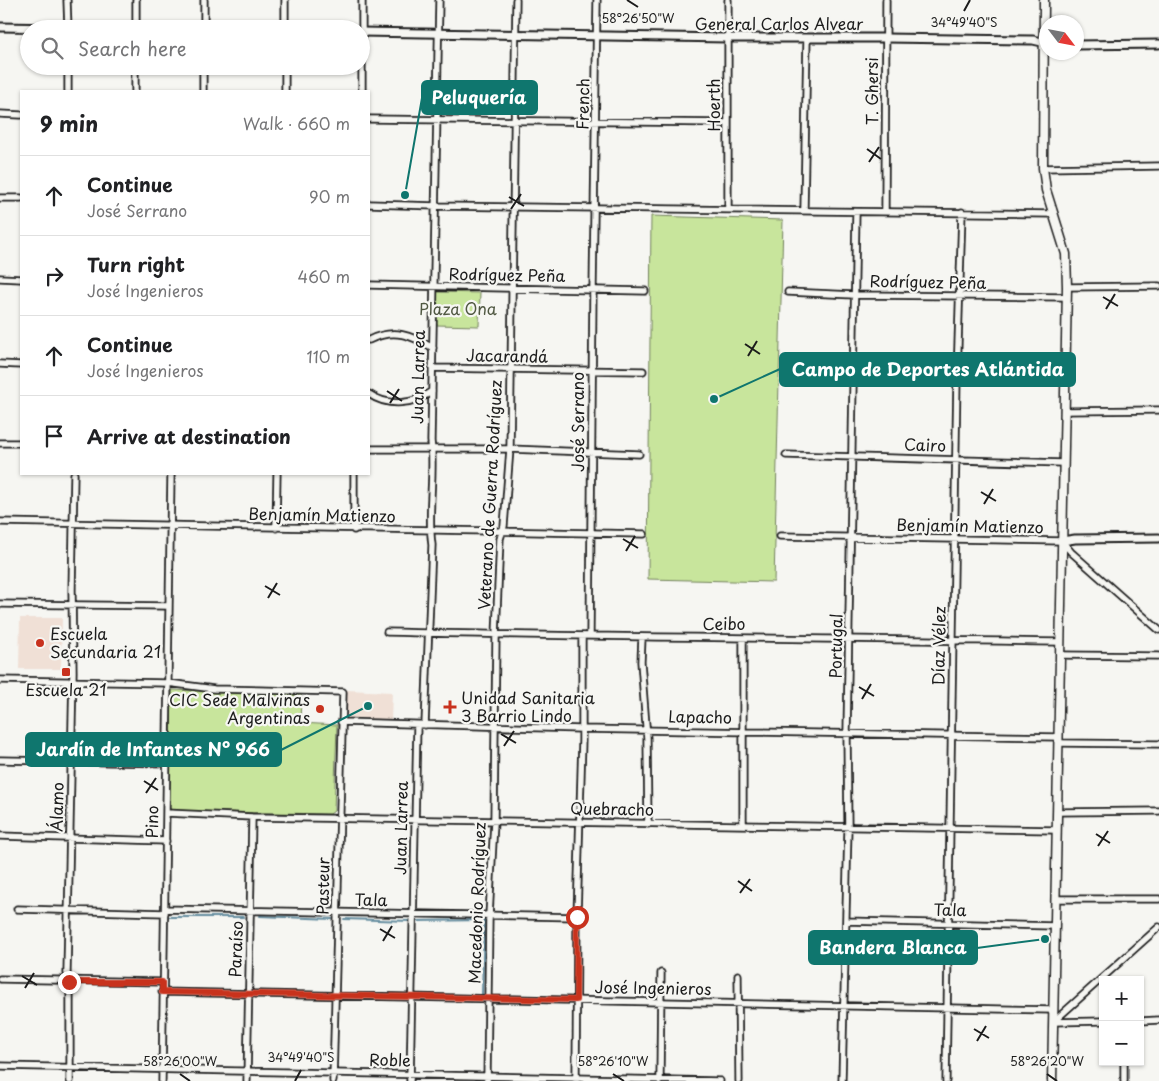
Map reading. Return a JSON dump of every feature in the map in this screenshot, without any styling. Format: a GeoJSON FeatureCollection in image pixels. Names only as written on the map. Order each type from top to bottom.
{"type":"FeatureCollection","features":[{"type":"Feature","properties":{"kind":"main road"},"geometry":{"type":"LineString","coordinates":[[1044,0],[1044,15]]}},
{"type":"Feature","properties":{"kind":"main road"},"geometry":{"type":"LineString","coordinates":[[1045,60],[1043,168],[1053,214],[1066,254],[1068,287],[1052,1081]]}},
{"type":"Feature","properties":{"kind":"street"},"geometry":{"type":"LineString","coordinates":[[67,0],[68,20]]}},
{"type":"Feature","properties":{"kind":"street"},"geometry":{"type":"LineString","coordinates":[[136,0],[136,20]]}},
{"type":"Feature","properties":{"kind":"street"},"geometry":{"type":"LineString","coordinates":[[204,0],[204,20]]}},
{"type":"Feature","properties":{"kind":"street"},"geometry":{"type":"LineString","coordinates":[[285,0],[285,20]]}},
{"type":"Feature","properties":{"kind":"street"},"geometry":{"type":"LineString","coordinates":[[362,0],[362,20]]}},
{"type":"Feature","properties":{"kind":"street","name":"Juan Larrea"},"geometry":{"type":"LineString","coordinates":[[425,725],[432,545],[430,531],[433,456],[432,368],[439,0]]}},
{"type":"Feature","properties":{"kind":"street","name":"Veterano de Guerra Rodríguez"},"geometry":{"type":"LineString","coordinates":[[495,727],[500,539],[504,526],[510,449],[516,0]]}},
{"type":"Feature","properties":{"kind":"street","name":"French"},"geometry":{"type":"LineString","coordinates":[[595,208],[597,0]]}},
{"type":"Feature","properties":{"kind":"street","name":"Hoerth"},"geometry":{"type":"LineString","coordinates":[[728,0],[728,210]]}},
{"type":"Feature","properties":{"kind":"street","name":"T. Ghersi"},"geometry":{"type":"LineString","coordinates":[[885,212],[886,0]]}},
{"type":"Feature","properties":{"kind":"street"},"geometry":{"type":"LineString","coordinates":[[0,27],[20,27]]}},
{"type":"Feature","properties":{"kind":"street","name":"General Carlos Alvear"},"geometry":{"type":"LineString","coordinates":[[370,32],[1039,42]]}},
{"type":"Feature","properties":{"kind":"street"},"geometry":{"type":"LineString","coordinates":[[804,210],[806,38]]}},
{"type":"Feature","properties":{"kind":"street"},"geometry":{"type":"LineString","coordinates":[[1084,44],[1159,44]]}},
{"type":"Feature","properties":{"kind":"street"},"geometry":{"type":"LineString","coordinates":[[68,75],[68,90]]}},
{"type":"Feature","properties":{"kind":"street"},"geometry":{"type":"LineString","coordinates":[[135,75],[135,90]]}},
{"type":"Feature","properties":{"kind":"street"},"geometry":{"type":"LineString","coordinates":[[203,75],[203,90]]}},
{"type":"Feature","properties":{"kind":"street"},"geometry":{"type":"LineString","coordinates":[[285,75],[285,90]]}},
{"type":"Feature","properties":{"kind":"street"},"geometry":{"type":"LineString","coordinates":[[362,75],[362,90]]}},
{"type":"Feature","properties":{"kind":"street"},"geometry":{"type":"LineString","coordinates":[[0,114],[20,115]]}},
{"type":"Feature","properties":{"kind":"street"},"geometry":{"type":"LineString","coordinates":[[370,119],[728,123]]}},
{"type":"Feature","properties":{"kind":"street"},"geometry":{"type":"LineString","coordinates":[[1043,168],[1159,166]]}},
{"type":"Feature","properties":{"kind":"street"},"geometry":{"type":"LineString","coordinates":[[0,198],[20,198]]}},
{"type":"Feature","properties":{"kind":"street"},"geometry":{"type":"LineString","coordinates":[[370,204],[1053,214]]}},
{"type":"Feature","properties":{"kind":"street","name":"José Serrano"},"geometry":{"type":"LineString","coordinates":[[590,636],[595,208]]}},
{"type":"Feature","properties":{"kind":"street","name":"Portugal"},"geometry":{"type":"LineString","coordinates":[[842,1081],[848,828],[847,733],[856,212]]}},
{"type":"Feature","properties":{"kind":"street","name":"Díaz Vélez"},"geometry":{"type":"LineString","coordinates":[[946,1081],[955,460],[962,212]]}},
{"type":"Feature","properties":{"kind":"street"},"geometry":{"type":"LineString","coordinates":[[0,278],[20,278]]}},
{"type":"Feature","properties":{"kind":"street","name":"Rodríguez Peña"},"geometry":{"type":"LineString","coordinates":[[370,285],[645,292]]}},
{"type":"Feature","properties":{"kind":"street"},"geometry":{"type":"LineString","coordinates":[[1068,287],[1159,286]]}},
{"type":"Feature","properties":{"kind":"street","name":"Rodríguez Peña"},"geometry":{"type":"LineString","coordinates":[[788,292],[1067,297]]}},
{"type":"Feature","properties":{"kind":"street"},"geometry":{"type":"LineString","coordinates":[[370,340],[388,334],[408,335],[433,348]]}},
{"type":"Feature","properties":{"kind":"street"},"geometry":{"type":"LineString","coordinates":[[0,364],[20,365]]}},
{"type":"Feature","properties":{"kind":"street","name":"Jacarandá"},"geometry":{"type":"LineString","coordinates":[[432,368],[642,371]]}},
{"type":"Feature","properties":{"kind":"street"},"geometry":{"type":"LineString","coordinates":[[785,374],[1065,380]]}},
{"type":"Feature","properties":{"kind":"street"},"geometry":{"type":"LineString","coordinates":[[370,395],[382,402],[404,402],[423,398],[432,391]]}},
{"type":"Feature","properties":{"kind":"street"},"geometry":{"type":"LineString","coordinates":[[1065,411],[1159,410]]}},
{"type":"Feature","properties":{"kind":"street"},"geometry":{"type":"LineString","coordinates":[[0,443],[20,444]]}},
{"type":"Feature","properties":{"kind":"street"},"geometry":{"type":"LineString","coordinates":[[370,449],[510,449],[639,454]]}},
{"type":"Feature","properties":{"kind":"street","name":"Cairo"},"geometry":{"type":"LineString","coordinates":[[786,454],[1063,463]]}},
{"type":"Feature","properties":{"kind":"street","name":"Álamo"},"geometry":{"type":"LineString","coordinates":[[70,1081],[69,982],[67,974],[72,762],[72,523],[74,475]]}},
{"type":"Feature","properties":{"kind":"street","name":"Pino"},"geometry":{"type":"LineString","coordinates":[[162,1081],[171,475]]}},
{"type":"Feature","properties":{"kind":"street"},"geometry":{"type":"LineString","coordinates":[[276,528],[278,475]]}},
{"type":"Feature","properties":{"kind":"street"},"geometry":{"type":"LineString","coordinates":[[354,475],[354,530]]}},
{"type":"Feature","properties":{"kind":"street","name":"Benjamín Matienzo"},"geometry":{"type":"LineString","coordinates":[[0,522],[644,534]]}},
{"type":"Feature","properties":{"kind":"street","name":"Benjamín Matienzo"},"geometry":{"type":"LineString","coordinates":[[780,536],[1062,541],[1075,539],[1159,538]]}},
{"type":"Feature","properties":{"kind":"street"},"geometry":{"type":"LineString","coordinates":[[1062,541],[1071,552],[1159,630]]}},
{"type":"Feature","properties":{"kind":"street"},"geometry":{"type":"LineString","coordinates":[[0,604],[168,606]]}},
{"type":"Feature","properties":{"kind":"street","name":"Ceibo"},"geometry":{"type":"LineString","coordinates":[[387,632],[1060,642]]}},
{"type":"Feature","properties":{"kind":"street"},"geometry":{"type":"LineString","coordinates":[[576,1079],[582,636]]}},
{"type":"Feature","properties":{"kind":"street"},"geometry":{"type":"LineString","coordinates":[[642,637],[641,662],[647,730],[648,824]]}},
{"type":"Feature","properties":{"kind":"street"},"geometry":{"type":"LineString","coordinates":[[742,638],[743,825]]}},
{"type":"Feature","properties":{"kind":"street"},"geometry":{"type":"LineString","coordinates":[[1060,655],[1159,656]]}},
{"type":"Feature","properties":{"kind":"street"},"geometry":{"type":"LineString","coordinates":[[0,680],[168,683]]}},
{"type":"Feature","properties":{"kind":"street","name":"Pasteur"},"geometry":{"type":"LineString","coordinates":[[168,683],[214,689],[343,692],[338,818],[333,1081]]}},
{"type":"Feature","properties":{"kind":"street","name":"Lapacho"},"geometry":{"type":"LineString","coordinates":[[341,722],[581,729],[847,733],[1159,744]]}},
{"type":"Feature","properties":{"kind":"street","name":"Juan Larrea"},"geometry":{"type":"LineString","coordinates":[[410,1081],[417,725]]}},
{"type":"Feature","properties":{"kind":"street","name":"Macedonio Rodríguez"},"geometry":{"type":"LineString","coordinates":[[487,1079],[495,727]]}},
{"type":"Feature","properties":{"kind":"street"},"geometry":{"type":"LineString","coordinates":[[0,760],[167,763]]}},
{"type":"Feature","properties":{"kind":"street"},"geometry":{"type":"LineString","coordinates":[[1057,812],[1159,811]]}},
{"type":"Feature","properties":{"kind":"street","name":"Quebracho"},"geometry":{"type":"LineString","coordinates":[[166,813],[252,817],[494,822],[1056,830]]}},
{"type":"Feature","properties":{"kind":"street","name":"Paraíso"},"geometry":{"type":"LineString","coordinates":[[247,1081],[252,817]]}},
{"type":"Feature","properties":{"kind":"street"},"geometry":{"type":"LineString","coordinates":[[0,836],[166,842]]}},
{"type":"Feature","properties":{"kind":"street"},"geometry":{"type":"LineString","coordinates":[[1056,899],[1159,899]]}},
{"type":"Feature","properties":{"kind":"street","name":"Tala"},"geometry":{"type":"LineString","coordinates":[[17,909],[577,917]]}},
{"type":"Feature","properties":{"kind":"street","name":"Tala"},"geometry":{"type":"LineString","coordinates":[[846,921],[1055,926]]}},
{"type":"Feature","properties":{"kind":"street"},"geometry":{"type":"LineString","coordinates":[[1053,1022],[1159,928]]}},
{"type":"Feature","properties":{"kind":"street"},"geometry":{"type":"LineString","coordinates":[[660,1080],[661,973]]}},
{"type":"Feature","properties":{"kind":"street"},"geometry":{"type":"LineString","coordinates":[[738,974],[739,1081]]}},
{"type":"Feature","properties":{"kind":"street"},"geometry":{"type":"LineString","coordinates":[[0,979],[69,982],[162,982]]}},
{"type":"Feature","properties":{"kind":"street","name":"José Ingenieros"},"geometry":{"type":"LineString","coordinates":[[162,992],[1053,1010]]}},
{"type":"Feature","properties":{"kind":"street"},"geometry":{"type":"LineString","coordinates":[[1144,1021],[1159,1020]]}},
{"type":"Feature","properties":{"kind":"street"},"geometry":{"type":"LineString","coordinates":[[1053,1022],[1099,1021]]}},
{"type":"Feature","properties":{"kind":"street","name":"Roble"},"geometry":{"type":"LineString","coordinates":[[0,1066],[410,1074],[487,1079],[720,1081]]}},
{"type":"Feature","properties":{"kind":"street"},"geometry":{"type":"LineString","coordinates":[[1124,1066],[1124,1081]]}},
{"type":"Feature","properties":{"kind":"shaded area","name":"Escuela Secundaria 21"},"geometry":{"type":"Polygon","coordinates":[[[20,618],[62,618],[61,669],[19,669],[20,618]]]}},
{"type":"Feature","properties":{"kind":"shaded area"},"geometry":{"type":"Polygon","coordinates":[[[346,690],[392,692],[391,722],[344,720],[346,690]]]}},
{"type":"Feature","properties":{"kind":"green space"},"geometry":{"type":"Polygon","coordinates":[[[651,216],[783,220],[774,582],[648,579],[651,216]]]}},
{"type":"Feature","properties":{"kind":"green space","name":"Plaza Ona"},"geometry":{"type":"Polygon","coordinates":[[[437,292],[480,293],[479,326],[436,325],[437,292]]]}},
{"type":"Feature","properties":{"kind":"green space"},"geometry":{"type":"Polygon","coordinates":[[[172,690],[301,695],[300,723],[337,725],[334,811],[330,814],[171,811],[169,806],[172,690]]]}},
{"type":"Feature","properties":{"kind":"waterway"},"geometry":{"type":"LineString","coordinates":[[260,916],[332,919]]}},
{"type":"Feature","properties":{"kind":"waterway"},"geometry":{"type":"LineString","coordinates":[[167,917],[244,917]]}},
{"type":"Feature","properties":{"kind":"waterway"},"geometry":{"type":"LineString","coordinates":[[344,919],[410,921]]}},
{"type":"Feature","properties":{"kind":"waterway"},"geometry":{"type":"LineString","coordinates":[[417,921],[484,920],[482,995]]}},
{"type":"Feature","properties":{"kind":"place","name":"Peluquería"},"geometry":{"type":"Point","coordinates":[405,195]}},
{"type":"Feature","properties":{"kind":"place","name":"Campo de Deportes Atlántida"},"geometry":{"type":"Point","coordinates":[714,399]}},
{"type":"Feature","properties":{"kind":"place","name":"Escuela Secundaria 21"},"geometry":{"type":"Point","coordinates":[40,643]}},
{"type":"Feature","properties":{"kind":"place","name":"Escuela 21"},"geometry":{"type":"Point","coordinates":[66,672]}},
{"type":"Feature","properties":{"kind":"place","name":"Jardín de Infantes N° 966"},"geometry":{"type":"Point","coordinates":[368,706]}},
{"type":"Feature","properties":{"kind":"place","name":"Unidad Sanitaria 3 Barrio Lindo"},"geometry":{"type":"Point","coordinates":[450,707]}},
{"type":"Feature","properties":{"kind":"place","name":"CIC Sede Malvinas Argentinas"},"geometry":{"type":"Point","coordinates":[320,709]}},
{"type":"Feature","properties":{"kind":"place","name":"Bandera Blanca"},"geometry":{"type":"Point","coordinates":[1045,939]}},
{"type":"Feature","properties":{"kind":"route"},"geometry":{"type":"LineString","coordinates":[[69,982],[162,982],[162,992],[489,1000],[576,1000],[577,917]]}}]}
